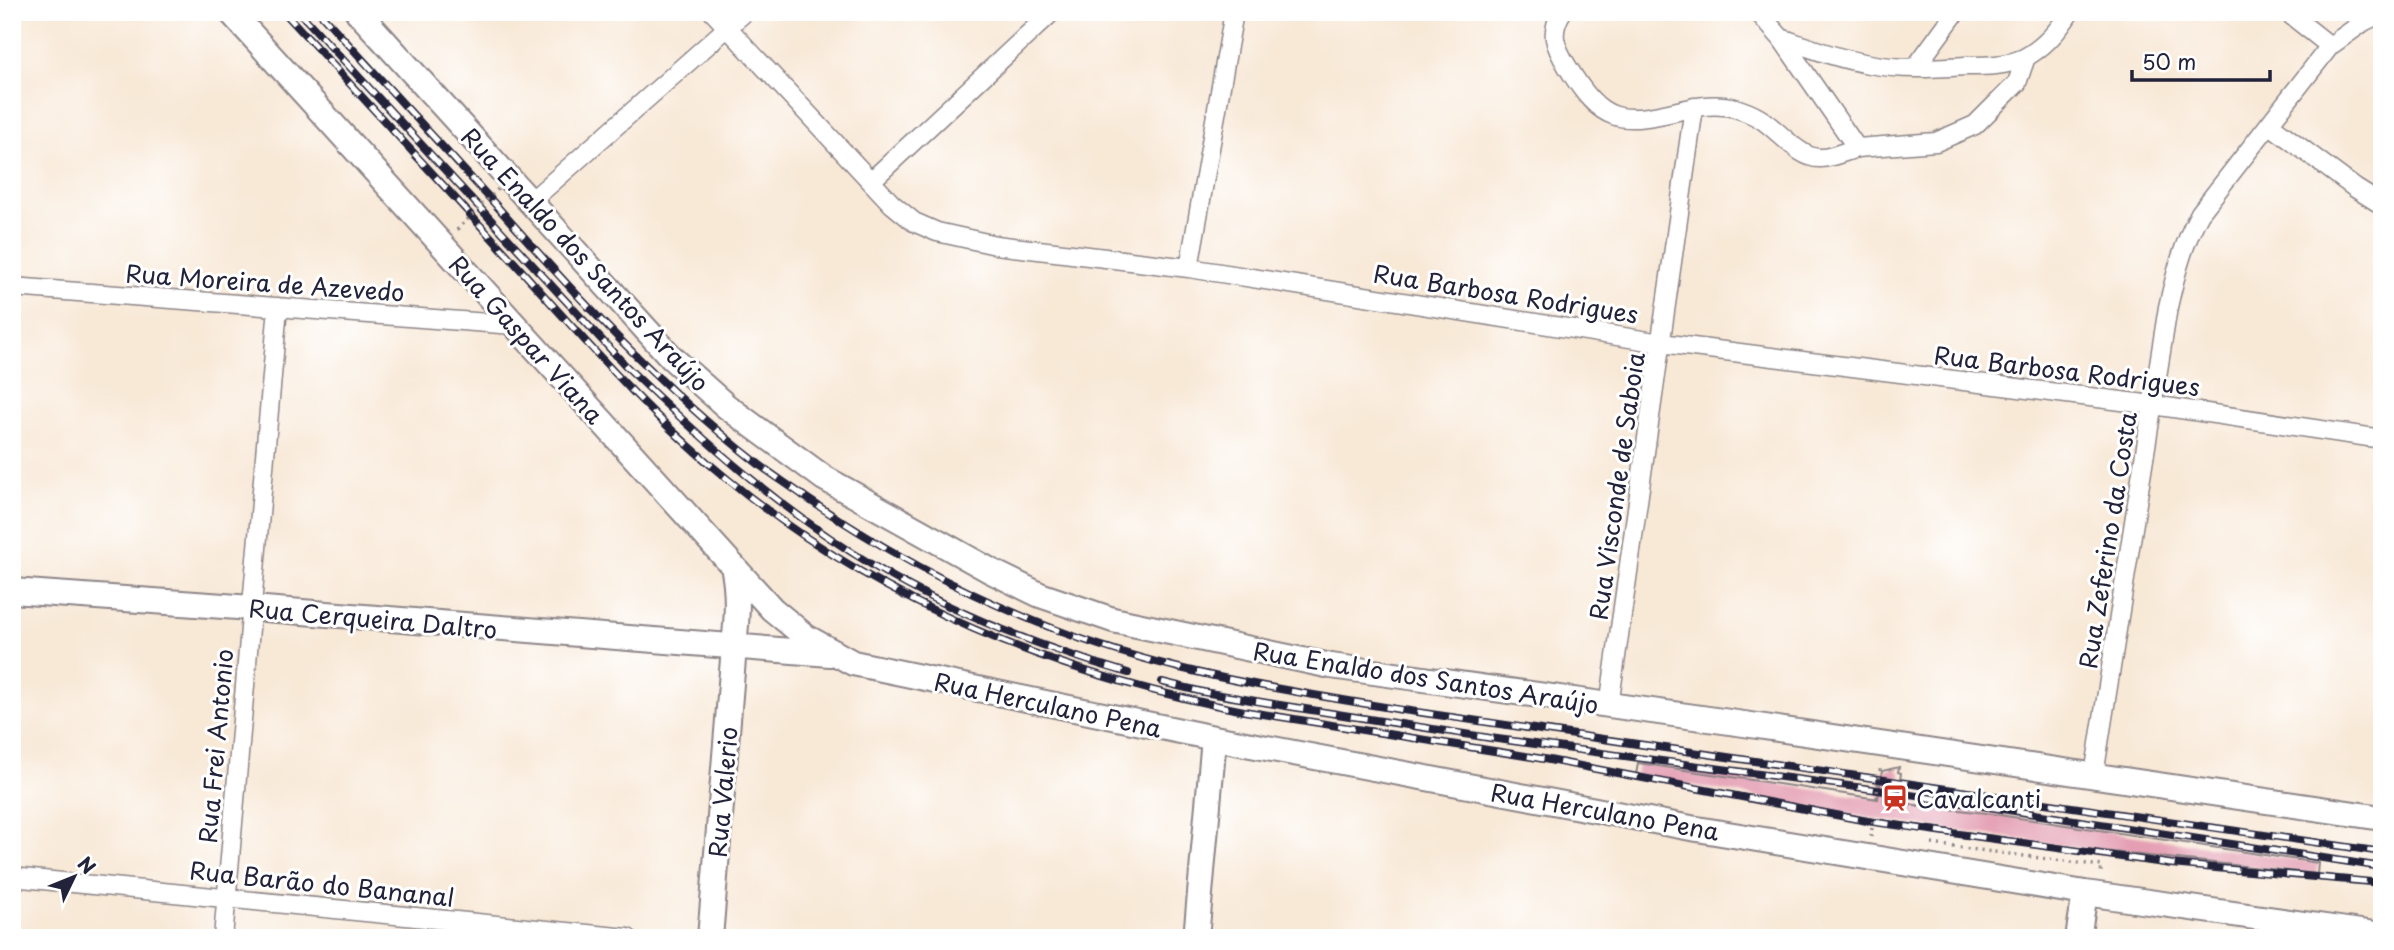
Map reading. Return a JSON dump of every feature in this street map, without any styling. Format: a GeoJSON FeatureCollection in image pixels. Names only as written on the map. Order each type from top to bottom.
{"type":"FeatureCollection","features":[{"type":"Feature","properties":{"kind":"main road","name":"Rua Gaspar Viana"},"geometry":{"type":"LineString","coordinates":[[230,12],[772,609],[806,637],[834,654]]}},
{"type":"Feature","properties":{"kind":"main road","name":"Rua Enaldo dos Santos Araújo"},"geometry":{"type":"LineString","coordinates":[[358,12],[672,358],[726,406],[824,478],[991,571],[1040,595],[1113,620],[1331,666],[2382,818]]}},
{"type":"Feature","properties":{"kind":"main road"},"geometry":{"type":"LineString","coordinates":[[733,566],[738,596],[733,647]]}},
{"type":"Feature","properties":{"kind":"main road","name":"Rua Cerqueira Daltro"},"geometry":{"type":"LineString","coordinates":[[12,591],[834,654]]}},
{"type":"Feature","properties":{"kind":"main road","name":"Rua Valerio"},"geometry":{"type":"LineString","coordinates":[[710,938],[733,647]]}},
{"type":"Feature","properties":{"kind":"main road","name":"Rua Herculano Pena"},"geometry":{"type":"LineString","coordinates":[[834,654],[874,669],[1214,738],[1691,828],[2092,894],[2382,935]]}},
{"type":"Feature","properties":{"kind":"main road"},"geometry":{"type":"LineString","coordinates":[[1196,938],[1214,738]]}},
{"type":"Feature","properties":{"kind":"main road"},"geometry":{"type":"LineString","coordinates":[[2078,938],[2092,894]]}},
{"type":"Feature","properties":{"kind":"street","name":"Rua Barbosa Rodrigues"},"geometry":{"type":"LineString","coordinates":[[713,12],[892,204],[914,222],[937,232],[996,245],[1189,268],[1661,343],[2153,405],[2382,439]]}},
{"type":"Feature","properties":{"kind":"street"},"geometry":{"type":"LineString","coordinates":[[530,202],[745,12]]}},
{"type":"Feature","properties":{"kind":"street"},"geometry":{"type":"LineString","coordinates":[[871,181],[1052,12]]}},
{"type":"Feature","properties":{"kind":"street"},"geometry":{"type":"LineString","coordinates":[[1189,268],[1234,12]]}},
{"type":"Feature","properties":{"kind":"street"},"geometry":{"type":"LineString","coordinates":[[1562,12],[1554,26],[1556,48],[1575,79],[1600,109],[1613,117],[1655,117],[1694,107],[1736,108],[1760,118],[1799,150],[1821,159],[1857,148],[1936,142],[1975,125],[2017,83],[2026,57]]}},
{"type":"Feature","properties":{"kind":"street"},"geometry":{"type":"LineString","coordinates":[[1758,12],[1781,38],[1857,148]]}},
{"type":"Feature","properties":{"kind":"street"},"geometry":{"type":"LineString","coordinates":[[1915,68],[1956,12]]}},
{"type":"Feature","properties":{"kind":"street"},"geometry":{"type":"LineString","coordinates":[[1781,38],[1828,55],[1871,65],[1915,68],[1999,64],[2026,57],[2044,44],[2063,24],[2070,12]]}},
{"type":"Feature","properties":{"kind":"street"},"geometry":{"type":"LineString","coordinates":[[2287,12],[2330,46]]}},
{"type":"Feature","properties":{"kind":"street","name":"Rua Zeferino da Costa"},"geometry":{"type":"LineString","coordinates":[[2094,775],[2168,307],[2186,240],[2200,212],[2330,46],[2365,21],[2382,13]]}},
{"type":"Feature","properties":{"kind":"street","name":"Rua Visconde de Saboia"},"geometry":{"type":"LineString","coordinates":[[1609,706],[1694,107]]}},
{"type":"Feature","properties":{"kind":"street"},"geometry":{"type":"LineString","coordinates":[[2269,124],[2382,205]]}},
{"type":"Feature","properties":{"kind":"street","name":"Rua Moreira de Azevedo"},"geometry":{"type":"LineString","coordinates":[[12,287],[514,325]]}},
{"type":"Feature","properties":{"kind":"street","name":"Rua Frei Antonio"},"geometry":{"type":"LineString","coordinates":[[223,938],[278,307]]}},
{"type":"Feature","properties":{"kind":"street","name":"Rua Barão do Bananal"},"geometry":{"type":"LineString","coordinates":[[12,877],[628,938]]}},
{"type":"Feature","properties":{"kind":"path"},"geometry":{"type":"LineString","coordinates":[[457,230],[498,189]]}},
{"type":"Feature","properties":{"kind":"path"},"geometry":{"type":"LineString","coordinates":[[1881,765],[1876,798],[1931,809]]}},
{"type":"Feature","properties":{"kind":"path"},"geometry":{"type":"LineString","coordinates":[[1871,836],[1873,819]]}},
{"type":"Feature","properties":{"kind":"path"},"geometry":{"type":"LineString","coordinates":[[1926,844],[2102,866],[2092,894]]}},
{"type":"Feature","properties":{"kind":"building"},"geometry":{"type":"Polygon","coordinates":[[[1638,763],[1878,799],[1882,771],[1899,767],[1898,772],[1901,773],[1897,803],[1986,813],[2318,863],[2317,874],[2094,850],[1874,819],[1636,775],[1638,763]]]}},
{"type":"Feature","properties":{"kind":"railway"},"geometry":{"type":"LineString","coordinates":[[284,12],[617,375],[700,456],[788,525],[847,564],[972,628],[1105,677],[1244,711],[1544,759],[1867,821],[2171,864],[2382,883]]}},
{"type":"Feature","properties":{"kind":"railway"},"geometry":{"type":"LineString","coordinates":[[299,12],[626,366],[713,447],[775,498],[840,545],[935,599],[998,628],[1128,673]]}},
{"type":"Feature","properties":{"kind":"railway"},"geometry":{"type":"LineString","coordinates":[[319,12],[588,306],[652,371],[720,433],[768,471],[867,537],[964,590],[1031,620],[1147,660],[1317,696],[2382,852]]}},
{"type":"Feature","properties":{"kind":"railway"},"geometry":{"type":"LineString","coordinates":[[1162,682],[1203,692],[1490,738],[1871,789],[2382,867]]}},
{"type":"Feature","properties":{"kind":"place","name":"Cavalcanti"},"geometry":{"type":"Point","coordinates":[1895,798]}}]}
